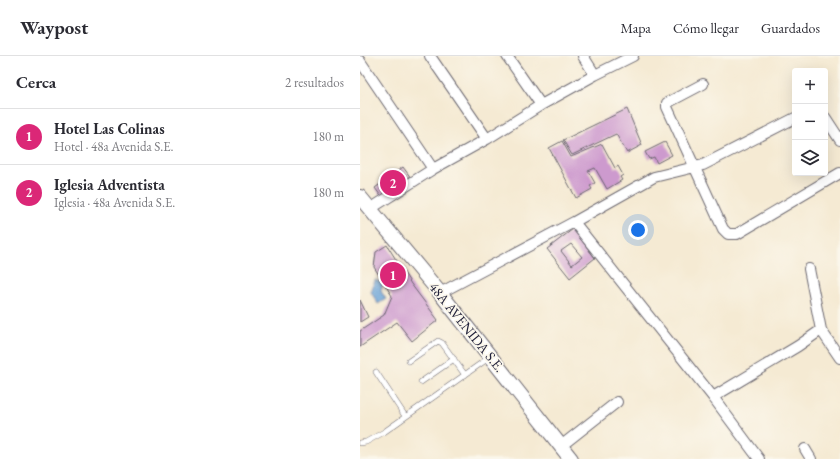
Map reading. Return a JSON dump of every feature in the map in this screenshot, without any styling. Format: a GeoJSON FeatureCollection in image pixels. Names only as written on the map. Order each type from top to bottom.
{"type":"FeatureCollection","features":[{"type":"Feature","properties":{"kind":"street"},"geometry":{"type":"LineString","coordinates":[[430,56],[487,138]]}},
{"type":"Feature","properties":{"kind":"street"},"geometry":{"type":"LineString","coordinates":[[507,56],[541,105]]}},
{"type":"Feature","properties":{"kind":"street"},"geometry":{"type":"LineString","coordinates":[[583,56],[595,75]]}},
{"type":"Feature","properties":{"kind":"street"},"geometry":{"type":"LineString","coordinates":[[370,209],[433,169],[541,105],[633,56]]}},
{"type":"Feature","properties":{"kind":"street"},"geometry":{"type":"LineString","coordinates":[[360,61],[433,169]]}},
{"type":"Feature","properties":{"kind":"street"},"geometry":{"type":"LineString","coordinates":[[703,84],[667,103],[667,107],[723,229],[728,234],[737,234],[840,173]]}},
{"type":"Feature","properties":{"kind":"street"},"geometry":{"type":"LineString","coordinates":[[440,293],[574,222],[654,177],[694,168],[710,162],[792,120]]}},
{"type":"Feature","properties":{"kind":"street"},"geometry":{"type":"LineString","coordinates":[[828,122],[840,140]]}},
{"type":"Feature","properties":{"kind":"street","name":"48A AVENIDA S.E."},"geometry":{"type":"LineString","coordinates":[[360,197],[440,293],[571,459]]}},
{"type":"Feature","properties":{"kind":"street"},"geometry":{"type":"LineString","coordinates":[[574,222],[713,397],[759,459]]}},
{"type":"Feature","properties":{"kind":"street"},"geometry":{"type":"LineString","coordinates":[[809,269],[821,330],[840,358]]}},
{"type":"Feature","properties":{"kind":"street"},"geometry":{"type":"LineString","coordinates":[[713,397],[798,346],[821,330]]}},
{"type":"Feature","properties":{"kind":"street"},"geometry":{"type":"LineString","coordinates":[[561,446],[617,402]]}},
{"type":"Feature","properties":{"kind":"street"},"geometry":{"type":"LineString","coordinates":[[805,449],[812,459]]}},
{"type":"Feature","properties":{"kind":"lane"},"geometry":{"type":"LineString","coordinates":[[409,361],[438,341],[442,342],[465,375]]}},
{"type":"Feature","properties":{"kind":"lane"},"geometry":{"type":"LineString","coordinates":[[360,443],[366,442],[384,432],[490,357]]}},
{"type":"Feature","properties":{"kind":"lane"},"geometry":{"type":"LineString","coordinates":[[421,382],[454,359]]}},
{"type":"Feature","properties":{"kind":"lane"},"geometry":{"type":"LineString","coordinates":[[376,372],[405,416]]}},
{"type":"Feature","properties":{"kind":"water"},"geometry":{"type":"Polygon","coordinates":[[[375,280],[383,283],[381,291],[386,299],[378,304],[371,292],[375,280]]]}},
{"type":"Feature","properties":{"kind":"building"},"geometry":{"type":"Polygon","coordinates":[[[627,109],[642,145],[627,153],[616,134],[572,155],[563,140],[627,109]]]}},
{"type":"Feature","properties":{"kind":"building"},"geometry":{"type":"Polygon","coordinates":[[[562,141],[571,157],[602,144],[615,168],[618,166],[623,175],[620,177],[622,180],[607,189],[595,168],[588,171],[595,183],[590,186],[592,189],[576,198],[549,148],[562,141]]]}},
{"type":"Feature","properties":{"kind":"building"},"geometry":{"type":"Polygon","coordinates":[[[665,142],[672,155],[657,163],[654,157],[649,159],[645,152],[665,142]]]}},
{"type":"Feature","properties":{"kind":"building"},"geometry":{"type":"Polygon","coordinates":[[[403,167],[411,178],[383,199],[375,188],[403,167]]]}},
{"type":"Feature","properties":{"kind":"building"},"geometry":{"type":"Polygon","coordinates":[[[573,229],[595,258],[570,278],[547,249],[573,229]],[[571,244],[561,251],[572,265],[582,257],[571,244]]]}},
{"type":"Feature","properties":{"kind":"building"},"geometry":{"type":"Polygon","coordinates":[[[387,245],[411,284],[438,320],[412,341],[397,322],[360,347],[360,331],[384,315],[392,296],[374,267],[376,252],[387,245]]]}},
{"type":"Feature","properties":{"kind":"building"},"geometry":{"type":"Polygon","coordinates":[[[360,300],[368,317],[360,322],[360,300]]]}},
{"type":"Feature","properties":{"kind":"place","name":"Iglesia Adventista"},"geometry":{"type":"Point","coordinates":[393,183]}},
{"type":"Feature","properties":{"kind":"place","name":"Hotel Las Colinas"},"geometry":{"type":"Point","coordinates":[393,275]}}]}
